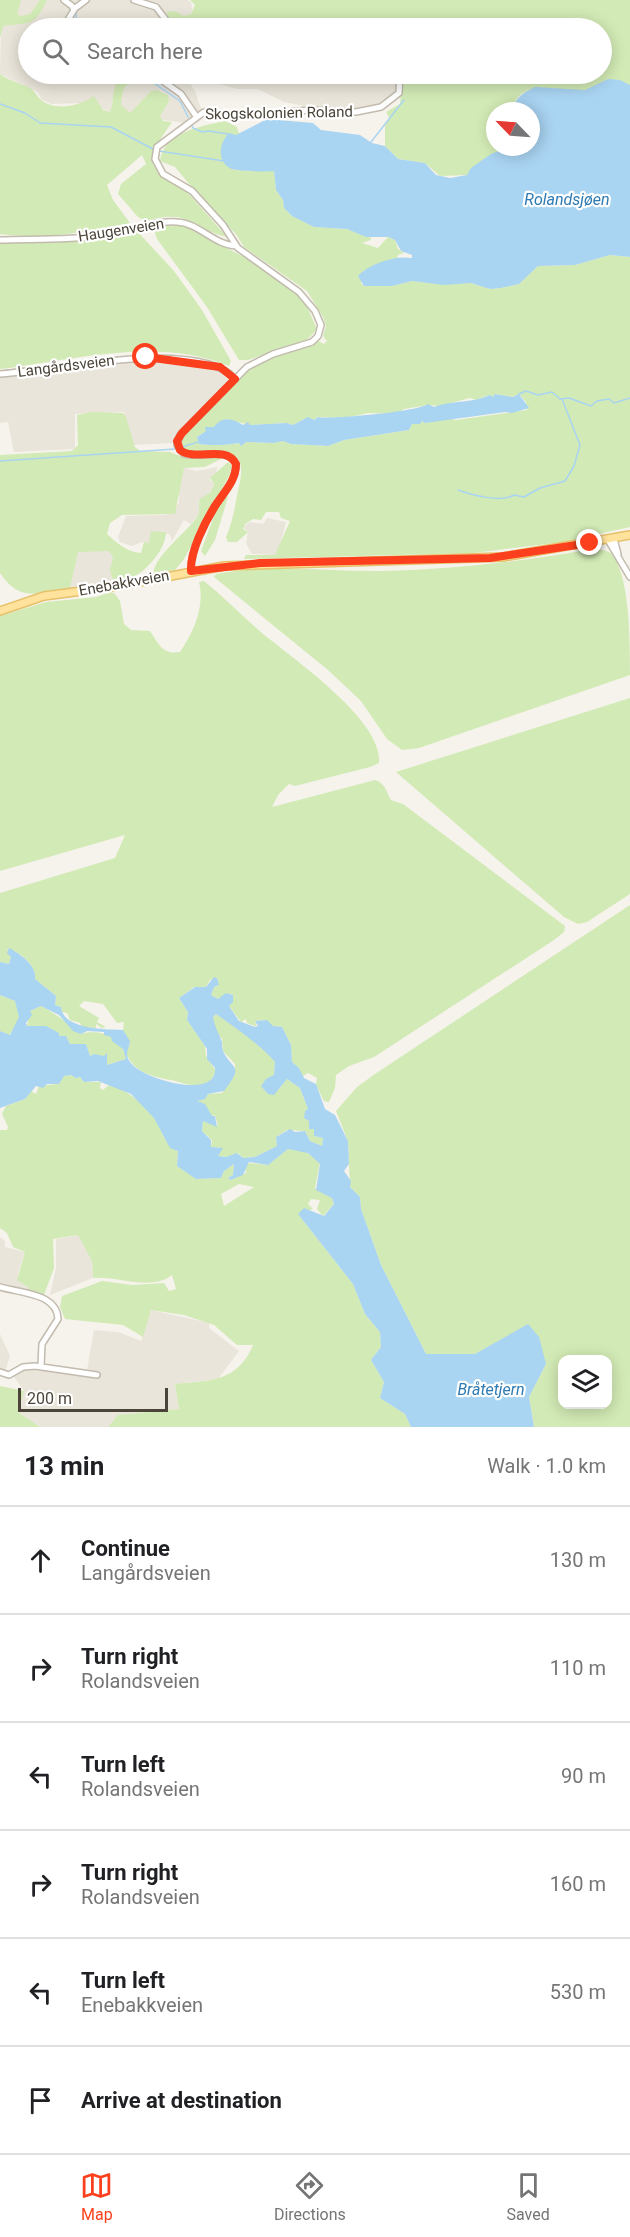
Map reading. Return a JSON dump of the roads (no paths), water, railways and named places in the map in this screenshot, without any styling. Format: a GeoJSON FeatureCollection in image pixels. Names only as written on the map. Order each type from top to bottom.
{"type":"FeatureCollection","features":[{"type":"Feature","properties":{"kind":"main road","name":"Enebakkveien"},"geometry":{"type":"LineString","coordinates":[[0,611],[44,596],[124,585],[191,571],[247,564],[503,557],[630,536]]}},
{"type":"Feature","properties":{"kind":"street"},"geometry":{"type":"LineString","coordinates":[[64,0],[74,9]]}},
{"type":"Feature","properties":{"kind":"street"},"geometry":{"type":"LineString","coordinates":[[71,18],[74,9],[86,0]]}},
{"type":"Feature","properties":{"kind":"street"},"geometry":{"type":"LineString","coordinates":[[134,0],[156,7],[164,18]]}},
{"type":"Feature","properties":{"kind":"street","name":"Skogskolonien Roland"},"geometry":{"type":"LineString","coordinates":[[166,84],[184,97],[196,116],[211,111],[244,116],[310,110],[363,111],[381,107],[397,95],[401,89],[401,84]]}},
{"type":"Feature","properties":{"kind":"street"},"geometry":{"type":"LineString","coordinates":[[191,571],[194,556],[208,519],[232,482],[236,464],[232,458],[224,455],[187,455],[180,450],[177,441],[182,433],[235,379],[260,360],[312,342],[318,336],[321,325],[315,310],[299,292],[236,246],[223,225],[192,191],[167,177],[155,162],[155,152],[161,142],[185,127],[196,116]]}},
{"type":"Feature","properties":{"kind":"street","name":"Haugenveien"},"geometry":{"type":"LineString","coordinates":[[0,240],[104,236],[143,225],[176,222],[188,225],[227,245],[236,246]]}},
{"type":"Feature","properties":{"kind":"street","name":"Langårdsveien"},"geometry":{"type":"LineString","coordinates":[[0,374],[146,357],[220,367],[235,379]]}},
{"type":"Feature","properties":{"kind":"street"},"geometry":{"type":"LineString","coordinates":[[611,539],[630,577]]}},
{"type":"Feature","properties":{"kind":"street"},"geometry":{"type":"LineString","coordinates":[[0,1287],[50,1300],[56,1309],[58,1319],[42,1344],[41,1366]]}},
{"type":"Feature","properties":{"kind":"street"},"geometry":{"type":"LineString","coordinates":[[0,1372],[9,1375],[26,1366],[41,1366],[97,1375]]}},
{"type":"Feature","properties":{"kind":"water","name":"Rolandsjøen"},"geometry":{"type":"Polygon","coordinates":[[[612,79],[630,85],[630,257],[610,255],[575,265],[538,266],[519,284],[501,288],[490,289],[471,283],[444,285],[412,281],[392,286],[364,286],[358,276],[375,264],[390,259],[412,258],[412,255],[401,251],[395,240],[388,237],[366,237],[347,229],[314,227],[292,216],[284,208],[283,200],[276,190],[274,171],[232,169],[223,162],[221,157],[221,147],[229,133],[236,135],[267,119],[313,123],[321,130],[360,135],[372,143],[385,146],[398,159],[425,163],[436,175],[450,178],[467,175],[471,168],[488,156],[540,156],[540,102],[516,102],[524,93],[535,87],[585,90],[598,84],[612,84],[612,79]]]}},
{"type":"Feature","properties":{"kind":"water"},"geometry":{"type":"Polygon","coordinates":[[[494,394],[513,397],[519,394],[529,408],[512,413],[425,423],[422,421],[420,424],[412,424],[409,430],[344,440],[328,446],[291,444],[283,441],[246,442],[241,446],[239,443],[209,445],[199,444],[197,437],[206,431],[205,427],[214,427],[224,420],[236,421],[243,425],[248,422],[250,425],[287,423],[293,425],[308,417],[314,420],[318,417],[390,412],[428,404],[434,407],[489,395],[494,397],[494,394]]]}},
{"type":"Feature","properties":{"kind":"water","name":"Bråtetjern"},"geometry":{"type":"Polygon","coordinates":[[[9,948],[27,960],[33,969],[35,979],[56,996],[55,1005],[61,1007],[69,1020],[86,1027],[123,1030],[130,1041],[127,1054],[130,1062],[148,1075],[163,1080],[192,1085],[205,1083],[213,1078],[215,1068],[207,1059],[207,1049],[187,1020],[188,1012],[179,998],[195,987],[206,987],[214,977],[217,978],[219,985],[214,987],[211,995],[218,999],[226,993],[233,995],[233,1002],[229,1006],[239,1021],[255,1027],[258,1026],[255,1021],[267,1020],[273,1026],[282,1027],[291,1045],[292,1062],[299,1068],[304,1078],[316,1084],[325,1109],[335,1115],[348,1141],[349,1164],[344,1171],[351,1181],[350,1187],[360,1197],[361,1209],[381,1265],[426,1354],[475,1354],[528,1324],[539,1337],[546,1364],[529,1397],[534,1427],[411,1427],[405,1414],[380,1398],[384,1382],[371,1360],[381,1347],[380,1332],[365,1314],[353,1284],[298,1214],[304,1208],[324,1216],[334,1204],[332,1198],[316,1190],[320,1164],[308,1153],[288,1149],[268,1165],[249,1162],[243,1175],[230,1180],[228,1178],[233,1175],[234,1164],[224,1171],[221,1178],[196,1179],[177,1166],[178,1151],[170,1148],[154,1118],[131,1094],[98,1081],[84,1082],[80,1077],[76,1078],[71,1075],[64,1076],[59,1084],[47,1084],[43,1088],[36,1086],[25,1099],[0,1108],[0,1031],[10,1035],[19,1017],[15,1001],[0,995],[0,962],[9,964],[11,957],[7,953],[9,948]],[[41,1006],[30,1011],[32,1015],[26,1023],[27,1026],[46,1026],[59,1033],[59,1036],[66,1036],[70,1044],[86,1044],[90,1056],[94,1054],[104,1056],[107,1053],[107,1065],[126,1059],[123,1049],[112,1041],[111,1037],[104,1035],[104,1032],[87,1031],[81,1034],[73,1031],[59,1015],[41,1006]],[[216,1014],[213,1017],[216,1028],[223,1051],[235,1068],[234,1076],[224,1091],[208,1094],[205,1099],[197,1101],[205,1104],[212,1116],[215,1116],[217,1127],[203,1121],[202,1131],[211,1140],[211,1147],[223,1148],[218,1156],[226,1157],[237,1153],[243,1158],[255,1157],[277,1146],[276,1137],[290,1129],[295,1132],[305,1131],[310,1141],[322,1146],[323,1138],[314,1136],[314,1129],[309,1129],[309,1121],[304,1118],[305,1111],[308,1109],[300,1088],[287,1079],[274,1095],[268,1094],[261,1086],[266,1079],[274,1075],[275,1062],[255,1043],[216,1014]]]}},
{"type":"Feature","properties":{"kind":"waterway"},"geometry":{"type":"LineString","coordinates":[[76,12],[76,18]]}},
{"type":"Feature","properties":{"kind":"waterway"},"geometry":{"type":"LineString","coordinates":[[155,84],[180,101],[188,117]]}},
{"type":"Feature","properties":{"kind":"waterway"},"geometry":{"type":"LineString","coordinates":[[371,142],[404,100]]}},
{"type":"Feature","properties":{"kind":"waterway"},"geometry":{"type":"LineString","coordinates":[[0,104],[25,113],[40,123],[111,127],[153,149]]}},
{"type":"Feature","properties":{"kind":"waterway"},"geometry":{"type":"LineString","coordinates":[[191,124],[193,128],[202,132],[228,134]]}},
{"type":"Feature","properties":{"kind":"waterway"},"geometry":{"type":"LineString","coordinates":[[159,151],[224,161]]}},
{"type":"Feature","properties":{"kind":"waterway"},"geometry":{"type":"LineString","coordinates":[[519,394],[526,391],[538,395],[552,392],[560,399],[569,398],[591,406],[597,401],[609,399],[614,403],[630,398]]}},
{"type":"Feature","properties":{"kind":"waterway"},"geometry":{"type":"LineString","coordinates":[[458,490],[494,498],[514,495],[524,497],[540,488],[565,481],[574,466],[580,445],[562,399]]}},
{"type":"Feature","properties":{"kind":"waterway"},"geometry":{"type":"LineString","coordinates":[[182,447],[198,442]]}},
{"type":"Feature","properties":{"kind":"waterway"},"geometry":{"type":"LineString","coordinates":[[0,461],[175,449]]}}]}
